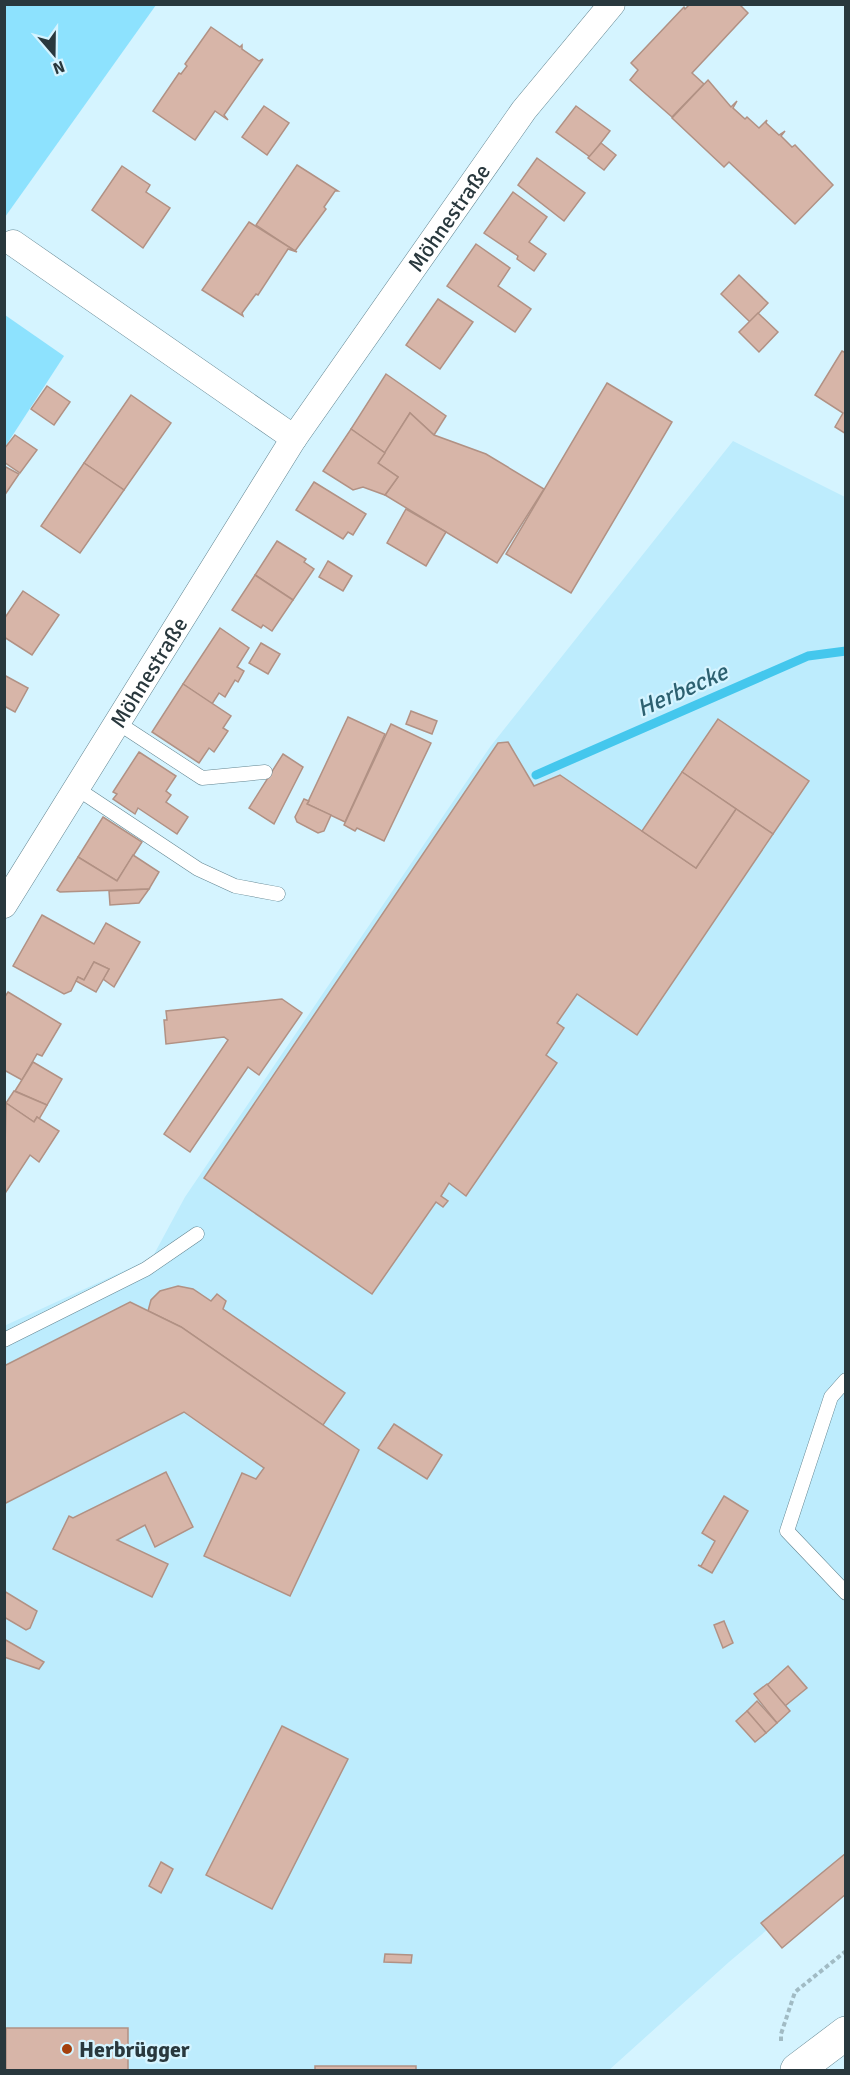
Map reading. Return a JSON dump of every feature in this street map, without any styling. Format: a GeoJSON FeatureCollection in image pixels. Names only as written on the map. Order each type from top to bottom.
{"type":"FeatureCollection","features":[{"type":"Feature","properties":{"kind":"main road"},"geometry":{"type":"LineString","coordinates":[[798,2060],[846,2033]]}},
{"type":"Feature","properties":{"kind":"street","name":"Möhnestraße"},"geometry":{"type":"LineString","coordinates":[[4,905],[294,438],[524,110],[612,4]]}},
{"type":"Feature","properties":{"kind":"street"},"geometry":{"type":"LineString","coordinates":[[13,243],[294,438]]}},
{"type":"Feature","properties":{"kind":"lane"},"geometry":{"type":"LineString","coordinates":[[118,723],[202,778],[265,772]]}},
{"type":"Feature","properties":{"kind":"lane"},"geometry":{"type":"LineString","coordinates":[[76,789],[149,834],[198,869],[235,886],[278,894]]}},
{"type":"Feature","properties":{"kind":"lane"},"geometry":{"type":"LineString","coordinates":[[4,1340],[146,1269],[197,1234]]}},
{"type":"Feature","properties":{"kind":"lane"},"geometry":{"type":"LineString","coordinates":[[846,1380],[831,1397],[787,1531],[846,1593]]}},
{"type":"Feature","properties":{"kind":"path"},"geometry":{"type":"LineString","coordinates":[[798,2060],[781,2034],[795,1992],[846,1951]]}},
{"type":"Feature","properties":{"kind":"shaded area"},"geometry":{"type":"Polygon","coordinates":[[[4,5],[156,5],[5,217],[4,5]]]}},
{"type":"Feature","properties":{"kind":"shaded area"},"geometry":{"type":"Polygon","coordinates":[[[5,315],[64,356],[5,447],[5,315]]]}},
{"type":"Feature","properties":{"kind":"shaded area"},"geometry":{"type":"Polygon","coordinates":[[[733,441],[845,497],[845,1864],[729,1962],[609,2070],[5,2070],[4,1326],[152,1258],[185,1197],[490,747],[733,441]]]}},
{"type":"Feature","properties":{"kind":"building"},"geometry":{"type":"Polygon","coordinates":[[[690,4],[739,4],[748,13],[692,73],[704,84],[672,117],[630,80],[638,70],[631,63],[684,7],[685,9],[690,4]]]}},
{"type":"Feature","properties":{"kind":"building"},"geometry":{"type":"Polygon","coordinates":[[[211,27],[240,47],[242,45],[242,49],[259,61],[263,59],[224,115],[228,120],[215,111],[195,140],[153,111],[179,73],[181,74],[187,66],[185,64],[211,27]]]}},
{"type":"Feature","properties":{"kind":"building"},"geometry":{"type":"Polygon","coordinates":[[[708,80],[731,107],[737,101],[733,108],[745,119],[747,117],[759,128],[767,120],[766,123],[779,135],[785,131],[781,136],[792,147],[795,145],[833,185],[795,224],[729,162],[724,167],[672,118],[708,80]]]}},
{"type":"Feature","properties":{"kind":"building"},"geometry":{"type":"Polygon","coordinates":[[[264,106],[289,123],[267,155],[242,137],[264,106]]]}},
{"type":"Feature","properties":{"kind":"building"},"geometry":{"type":"Polygon","coordinates":[[[576,106],[610,131],[590,157],[556,132],[576,106]]]}},
{"type":"Feature","properties":{"kind":"building"},"geometry":{"type":"Polygon","coordinates":[[[601,143],[616,155],[604,170],[588,158],[601,143]]]}},
{"type":"Feature","properties":{"kind":"building"},"geometry":{"type":"Polygon","coordinates":[[[537,158],[585,193],[564,221],[518,185],[537,158]]]}},
{"type":"Feature","properties":{"kind":"building"},"geometry":{"type":"Polygon","coordinates":[[[297,165],[338,191],[335,191],[324,207],[326,209],[295,251],[256,225],[297,165]]]}},
{"type":"Feature","properties":{"kind":"building"},"geometry":{"type":"Polygon","coordinates":[[[122,166],[150,185],[146,192],[170,208],[143,248],[92,210],[122,166]]]}},
{"type":"Feature","properties":{"kind":"building"},"geometry":{"type":"Polygon","coordinates":[[[513,192],[547,217],[529,242],[546,254],[534,271],[517,259],[518,256],[484,233],[513,192]]]}},
{"type":"Feature","properties":{"kind":"building"},"geometry":{"type":"Polygon","coordinates":[[[249,222],[297,252],[288,249],[258,295],[256,294],[242,313],[243,316],[202,290],[249,222]]]}},
{"type":"Feature","properties":{"kind":"building"},"geometry":{"type":"Polygon","coordinates":[[[476,244],[510,268],[498,286],[531,309],[515,332],[447,286],[476,244]]]}},
{"type":"Feature","properties":{"kind":"building"},"geometry":{"type":"Polygon","coordinates":[[[739,275],[768,303],[750,322],[721,294],[739,275]]]}},
{"type":"Feature","properties":{"kind":"building"},"geometry":{"type":"Polygon","coordinates":[[[438,299],[473,322],[440,369],[406,345],[438,299]]]}},
{"type":"Feature","properties":{"kind":"building"},"geometry":{"type":"Polygon","coordinates":[[[758,313],[778,332],[759,352],[739,332],[758,313]]]}},
{"type":"Feature","properties":{"kind":"building"},"geometry":{"type":"Polygon","coordinates":[[[842,351],[846,353],[846,434],[835,427],[843,413],[815,395],[842,351]]]}},
{"type":"Feature","properties":{"kind":"building"},"geometry":{"type":"Polygon","coordinates":[[[386,374],[446,416],[434,435],[410,413],[385,453],[351,429],[386,374]]]}},
{"type":"Feature","properties":{"kind":"building"},"geometry":{"type":"Polygon","coordinates":[[[607,383],[672,422],[571,593],[506,554],[607,383]]]}},
{"type":"Feature","properties":{"kind":"building"},"geometry":{"type":"Polygon","coordinates":[[[47,386],[70,402],[54,425],[31,409],[47,386]]]}},
{"type":"Feature","properties":{"kind":"building"},"geometry":{"type":"Polygon","coordinates":[[[131,395],[171,423],[124,490],[84,463],[131,395]]]}},
{"type":"Feature","properties":{"kind":"building"},"geometry":{"type":"Polygon","coordinates":[[[410,413],[434,435],[486,454],[544,489],[497,563],[385,495],[398,477],[378,463],[410,413]]]}},
{"type":"Feature","properties":{"kind":"building"},"geometry":{"type":"Polygon","coordinates":[[[351,429],[385,453],[378,463],[398,477],[385,495],[363,487],[353,490],[323,471],[351,429]]]}},
{"type":"Feature","properties":{"kind":"building"},"geometry":{"type":"Polygon","coordinates":[[[15,435],[37,450],[20,473],[4,462],[4,449],[15,435]]]}},
{"type":"Feature","properties":{"kind":"building"},"geometry":{"type":"Polygon","coordinates":[[[84,463],[124,490],[80,553],[41,526],[84,463]]]}},
{"type":"Feature","properties":{"kind":"building"},"geometry":{"type":"Polygon","coordinates":[[[4,466],[19,474],[4,496],[4,466]]]}},
{"type":"Feature","properties":{"kind":"building"},"geometry":{"type":"Polygon","coordinates":[[[314,482],[366,514],[353,535],[348,532],[343,539],[296,510],[314,482]]]}},
{"type":"Feature","properties":{"kind":"building"},"geometry":{"type":"Polygon","coordinates":[[[406,509],[446,532],[426,566],[387,543],[406,509]]]}},
{"type":"Feature","properties":{"kind":"building"},"geometry":{"type":"Polygon","coordinates":[[[277,541],[306,559],[304,562],[314,569],[293,600],[255,575],[277,541]]]}},
{"type":"Feature","properties":{"kind":"building"},"geometry":{"type":"Polygon","coordinates":[[[328,561],[352,576],[343,591],[319,577],[328,561]]]}},
{"type":"Feature","properties":{"kind":"building"},"geometry":{"type":"Polygon","coordinates":[[[255,575],[293,600],[272,631],[263,625],[261,628],[232,610],[255,575]]]}},
{"type":"Feature","properties":{"kind":"building"},"geometry":{"type":"Polygon","coordinates":[[[23,591],[59,615],[32,655],[4,637],[4,619],[23,591]]]}},
{"type":"Feature","properties":{"kind":"building"},"geometry":{"type":"Polygon","coordinates":[[[220,628],[249,648],[237,667],[244,671],[238,682],[235,680],[225,697],[219,693],[212,704],[183,684],[220,628]]]}},
{"type":"Feature","properties":{"kind":"building"},"geometry":{"type":"Polygon","coordinates":[[[261,643],[280,654],[268,674],[249,663],[261,643]]]}},
{"type":"Feature","properties":{"kind":"building"},"geometry":{"type":"Polygon","coordinates":[[[4,675],[28,688],[15,712],[4,706],[4,675]]]}},
{"type":"Feature","properties":{"kind":"building"},"geometry":{"type":"Polygon","coordinates":[[[183,684],[231,716],[223,728],[228,731],[214,752],[209,748],[199,763],[152,732],[183,684]]]}},
{"type":"Feature","properties":{"kind":"building"},"geometry":{"type":"Polygon","coordinates":[[[411,711],[437,721],[432,734],[406,724],[411,711]]]}},
{"type":"Feature","properties":{"kind":"building"},"geometry":{"type":"Polygon","coordinates":[[[348,717],[385,734],[345,822],[307,804],[348,717]]]}},
{"type":"Feature","properties":{"kind":"building"},"geometry":{"type":"Polygon","coordinates":[[[718,719],[809,781],[773,834],[682,772],[718,719]]]}},
{"type":"Feature","properties":{"kind":"building"},"geometry":{"type":"Polygon","coordinates":[[[391,724],[431,743],[384,841],[357,828],[355,831],[344,825],[391,724]]]}},
{"type":"Feature","properties":{"kind":"building"},"geometry":{"type":"Polygon","coordinates":[[[508,742],[534,786],[560,775],[696,868],[736,809],[773,834],[637,1035],[577,994],[557,1023],[564,1028],[546,1055],[557,1063],[466,1196],[449,1183],[441,1196],[448,1201],[443,1207],[436,1202],[372,1294],[204,1178],[498,743],[508,742]]]}},
{"type":"Feature","properties":{"kind":"building"},"geometry":{"type":"Polygon","coordinates":[[[139,752],[176,776],[166,791],[171,795],[166,802],[188,817],[177,834],[138,808],[135,814],[113,799],[117,794],[113,792],[139,752]]]}},
{"type":"Feature","properties":{"kind":"building"},"geometry":{"type":"Polygon","coordinates":[[[283,754],[303,767],[274,824],[249,808],[283,754]]]}},
{"type":"Feature","properties":{"kind":"building"},"geometry":{"type":"Polygon","coordinates":[[[682,772],[736,809],[696,868],[642,831],[682,772]]]}},
{"type":"Feature","properties":{"kind":"building"},"geometry":{"type":"Polygon","coordinates":[[[304,799],[309,801],[307,804],[331,815],[324,831],[318,833],[297,822],[295,817],[304,799]]]}},
{"type":"Feature","properties":{"kind":"building"},"geometry":{"type":"Polygon","coordinates":[[[103,817],[142,842],[117,881],[78,857],[103,817]]]}},
{"type":"Feature","properties":{"kind":"building"},"geometry":{"type":"Polygon","coordinates":[[[133,855],[159,872],[149,889],[60,892],[57,890],[78,857],[117,881],[133,855]]]}},
{"type":"Feature","properties":{"kind":"building"},"geometry":{"type":"Polygon","coordinates":[[[149,889],[139,903],[110,905],[109,891],[149,889]]]}},
{"type":"Feature","properties":{"kind":"building"},"geometry":{"type":"Polygon","coordinates":[[[42,915],[94,944],[106,923],[140,942],[114,987],[103,979],[109,969],[94,962],[84,980],[78,977],[71,991],[64,994],[13,966],[42,915]]]}},
{"type":"Feature","properties":{"kind":"building"},"geometry":{"type":"Polygon","coordinates":[[[94,962],[109,969],[96,992],[76,981],[78,977],[84,980],[94,962]]]}},
{"type":"Feature","properties":{"kind":"building"},"geometry":{"type":"Polygon","coordinates":[[[8,992],[61,1024],[42,1056],[37,1054],[22,1080],[4,1070],[4,998],[8,992]]]}},
{"type":"Feature","properties":{"kind":"building"},"geometry":{"type":"Polygon","coordinates":[[[282,999],[302,1013],[259,1075],[248,1067],[190,1152],[164,1134],[228,1040],[224,1037],[166,1044],[164,1020],[167,1020],[166,1011],[282,999]]]}},
{"type":"Feature","properties":{"kind":"building"},"geometry":{"type":"Polygon","coordinates":[[[33,1062],[62,1079],[47,1105],[15,1091],[33,1062]]]}},
{"type":"Feature","properties":{"kind":"building"},"geometry":{"type":"Polygon","coordinates":[[[14,1091],[47,1105],[39,1119],[37,1117],[34,1122],[6,1103],[14,1091]]]}},
{"type":"Feature","properties":{"kind":"building"},"geometry":{"type":"Polygon","coordinates":[[[6,1103],[34,1122],[37,1117],[59,1131],[39,1162],[30,1155],[4,1195],[6,1103]]]}},
{"type":"Feature","properties":{"kind":"building"},"geometry":{"type":"Polygon","coordinates":[[[178,1286],[193,1289],[211,1301],[217,1294],[226,1301],[223,1309],[345,1393],[323,1425],[181,1327],[148,1311],[151,1300],[160,1291],[178,1286]]]}},
{"type":"Feature","properties":{"kind":"building"},"geometry":{"type":"Polygon","coordinates":[[[130,1302],[181,1327],[359,1450],[290,1596],[204,1556],[242,1473],[256,1479],[264,1468],[184,1412],[4,1504],[4,1366],[130,1302]]]}},
{"type":"Feature","properties":{"kind":"building"},"geometry":{"type":"Polygon","coordinates":[[[394,1424],[442,1455],[427,1479],[378,1448],[394,1424]]]}},
{"type":"Feature","properties":{"kind":"building"},"geometry":{"type":"Polygon","coordinates":[[[166,1472],[193,1527],[155,1547],[145,1525],[117,1540],[168,1564],[152,1597],[53,1549],[69,1516],[73,1518],[166,1472]]]}},
{"type":"Feature","properties":{"kind":"building"},"geometry":{"type":"Polygon","coordinates":[[[724,1496],[748,1511],[712,1573],[698,1565],[701,1566],[715,1541],[702,1533],[724,1496]]]}},
{"type":"Feature","properties":{"kind":"building"},"geometry":{"type":"Polygon","coordinates":[[[4,1591],[37,1611],[30,1628],[26,1630],[4,1617],[4,1591]]]}},
{"type":"Feature","properties":{"kind":"building"},"geometry":{"type":"Polygon","coordinates":[[[724,1621],[733,1643],[723,1648],[714,1625],[724,1621]]]}},
{"type":"Feature","properties":{"kind":"building"},"geometry":{"type":"Polygon","coordinates":[[[4,1639],[44,1662],[39,1669],[4,1657],[4,1639]]]}},
{"type":"Feature","properties":{"kind":"building"},"geometry":{"type":"Polygon","coordinates":[[[788,1666],[807,1688],[785,1706],[767,1685],[788,1666]]]}},
{"type":"Feature","properties":{"kind":"building"},"geometry":{"type":"Polygon","coordinates":[[[767,1684],[790,1711],[777,1723],[754,1694],[767,1684]]]}},
{"type":"Feature","properties":{"kind":"building"},"geometry":{"type":"Polygon","coordinates":[[[757,1701],[777,1723],[766,1733],[747,1711],[757,1701]]]}},
{"type":"Feature","properties":{"kind":"building"},"geometry":{"type":"Polygon","coordinates":[[[747,1711],[766,1733],[755,1742],[736,1721],[747,1711]]]}},
{"type":"Feature","properties":{"kind":"building"},"geometry":{"type":"Polygon","coordinates":[[[282,1726],[348,1759],[272,1909],[206,1875],[282,1726]]]}},
{"type":"Feature","properties":{"kind":"building"},"geometry":{"type":"Polygon","coordinates":[[[846,1853],[846,1894],[782,1948],[761,1923],[846,1853]]]}},
{"type":"Feature","properties":{"kind":"building"},"geometry":{"type":"Polygon","coordinates":[[[161,1862],[173,1869],[161,1893],[149,1886],[161,1862]]]}},
{"type":"Feature","properties":{"kind":"building"},"geometry":{"type":"Polygon","coordinates":[[[385,1954],[412,1955],[411,1963],[384,1962],[385,1954]]]}},
{"type":"Feature","properties":{"kind":"building","name":"Herbrügger"},"geometry":{"type":"Polygon","coordinates":[[[6,2028],[128,2028],[128,2070],[6,2070],[6,2028]]]}},
{"type":"Feature","properties":{"kind":"building","name":"Herbrügger"},"geometry":{"type":"Polygon","coordinates":[[[315,2066],[416,2066],[416,2070],[315,2070],[315,2066]]]}},
{"type":"Feature","properties":{"kind":"waterway","name":"Herbecke"},"geometry":{"type":"LineString","coordinates":[[536,775],[808,656],[846,651]]}},
{"type":"Feature","properties":{"kind":"place","name":"Herbrügger"},"geometry":{"type":"Point","coordinates":[67,2049]}}]}
